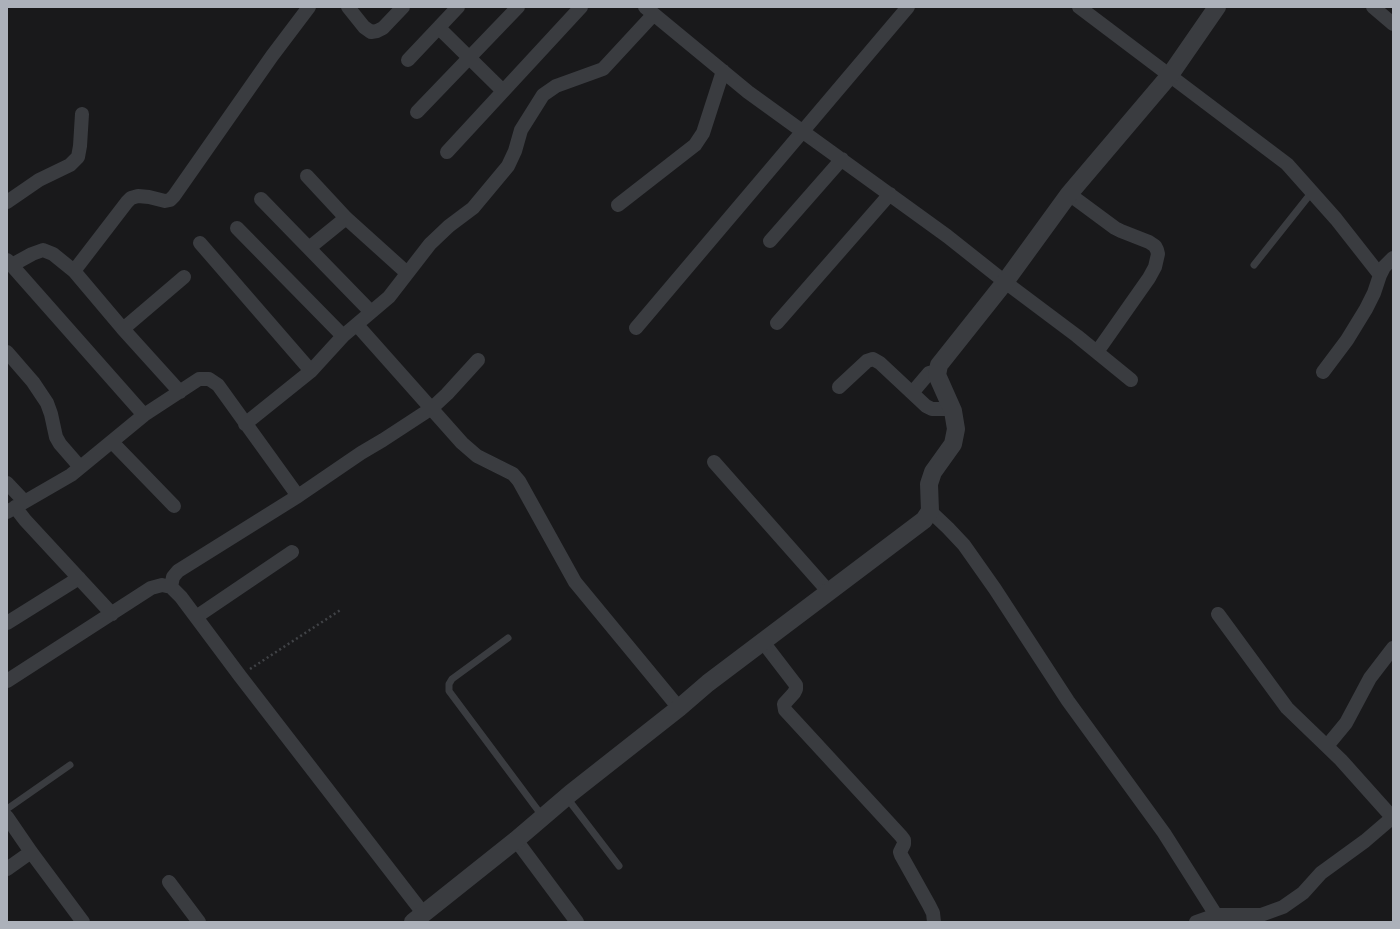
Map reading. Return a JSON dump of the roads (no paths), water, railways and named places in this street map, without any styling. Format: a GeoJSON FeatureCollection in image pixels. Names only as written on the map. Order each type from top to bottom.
{"type":"FeatureCollection","features":[{"type":"Feature","properties":{"kind":"street"},"geometry":{"type":"LineString","coordinates":[[74,271],[131,198],[138,196],[165,201],[170,200],[174,196],[272,56],[309,7]]}},
{"type":"Feature","properties":{"kind":"street"},"geometry":{"type":"LineString","coordinates":[[348,7],[364,27],[371,32],[378,31],[383,28],[403,7]]}},
{"type":"Feature","properties":{"kind":"street"},"geometry":{"type":"LineString","coordinates":[[408,60],[458,7]]}},
{"type":"Feature","properties":{"kind":"street"},"geometry":{"type":"LineString","coordinates":[[417,112],[518,7]]}},
{"type":"Feature","properties":{"kind":"street"},"geometry":{"type":"LineString","coordinates":[[447,152],[581,7]]}},
{"type":"Feature","properties":{"kind":"street"},"geometry":{"type":"LineString","coordinates":[[636,328],[908,7]]}},
{"type":"Feature","properties":{"kind":"street"},"geometry":{"type":"LineString","coordinates":[[1079,7],[1287,164],[1336,219],[1380,275]]}},
{"type":"Feature","properties":{"kind":"street"},"geometry":{"type":"LineString","coordinates":[[7,681],[150,588],[162,585],[171,587],[196,617],[418,918],[708,683],[924,520],[930,511],[929,484],[933,472],[953,444],[956,429],[952,409],[937,375],[939,365],[1005,282],[1069,194],[1170,75],[1217,7]]}},
{"type":"Feature","properties":{"kind":"street"},"geometry":{"type":"LineString","coordinates":[[1373,7],[1393,24]]}},
{"type":"Feature","properties":{"kind":"street"},"geometry":{"type":"LineString","coordinates":[[245,424],[311,371],[343,336],[389,297],[430,244],[449,226],[473,208],[505,171],[515,151],[521,130],[543,95],[556,86],[603,69],[649,11],[748,92],[947,236],[1131,380]]}},
{"type":"Feature","properties":{"kind":"street"},"geometry":{"type":"LineString","coordinates":[[439,28],[503,91]]}},
{"type":"Feature","properties":{"kind":"street"},"geometry":{"type":"LineString","coordinates":[[618,205],[696,145],[703,133],[723,71]]}},
{"type":"Feature","properties":{"kind":"street"},"geometry":{"type":"LineString","coordinates":[[7,202],[39,180],[70,165],[78,157],[82,114]]}},
{"type":"Feature","properties":{"kind":"street"},"geometry":{"type":"LineString","coordinates":[[770,241],[842,160]]}},
{"type":"Feature","properties":{"kind":"street"},"geometry":{"type":"LineString","coordinates":[[307,176],[346,218],[407,273]]}},
{"type":"Feature","properties":{"kind":"street"},"geometry":{"type":"LineString","coordinates":[[778,323],[890,194]]}},
{"type":"Feature","properties":{"kind":"street"},"geometry":{"type":"LineString","coordinates":[[1069,194],[1115,228],[1155,246],[1158,254],[1155,267],[1149,278],[1097,352]]}},
{"type":"Feature","properties":{"kind":"street"},"geometry":{"type":"LineString","coordinates":[[261,199],[370,312]]}},
{"type":"Feature","properties":{"kind":"street"},"geometry":{"type":"LineString","coordinates":[[309,248],[346,218]]}},
{"type":"Feature","properties":{"kind":"street"},"geometry":{"type":"LineString","coordinates":[[237,228],[343,336]]}},
{"type":"Feature","properties":{"kind":"street"},"geometry":{"type":"LineString","coordinates":[[200,243],[311,371]]}},
{"type":"Feature","properties":{"kind":"street"},"geometry":{"type":"LineString","coordinates":[[144,415],[10,262],[43,250],[53,254],[74,271],[123,329],[180,392]]}},
{"type":"Feature","properties":{"kind":"street"},"geometry":{"type":"LineString","coordinates":[[1323,372],[1347,340],[1366,309],[1384,267],[1393,258]]}},
{"type":"Feature","properties":{"kind":"street"},"geometry":{"type":"LineString","coordinates":[[123,329],[184,277]]}},
{"type":"Feature","properties":{"kind":"street"},"geometry":{"type":"LineString","coordinates":[[357,325],[462,443],[477,456],[508,471],[519,481],[575,582],[678,708]]}},
{"type":"Feature","properties":{"kind":"street"},"geometry":{"type":"LineString","coordinates":[[7,352],[33,382],[47,403],[56,437],[60,444],[80,467]]}},
{"type":"Feature","properties":{"kind":"street"},"geometry":{"type":"LineString","coordinates":[[839,387],[867,361],[873,359],[932,409],[952,409]]}},
{"type":"Feature","properties":{"kind":"street"},"geometry":{"type":"LineString","coordinates":[[171,587],[172,577],[178,571],[298,496],[361,453],[432,408],[478,360]]}},
{"type":"Feature","properties":{"kind":"street"},"geometry":{"type":"LineString","coordinates":[[912,393],[929,373],[933,372],[937,375]]}},
{"type":"Feature","properties":{"kind":"street"},"geometry":{"type":"LineString","coordinates":[[15,507],[71,475],[144,415],[199,379],[208,379],[218,384],[245,424],[298,496]]}},
{"type":"Feature","properties":{"kind":"street"},"geometry":{"type":"LineString","coordinates":[[112,442],[174,506]]}},
{"type":"Feature","properties":{"kind":"street"},"geometry":{"type":"LineString","coordinates":[[714,462],[829,592]]}},
{"type":"Feature","properties":{"kind":"street"},"geometry":{"type":"LineString","coordinates":[[7,483],[15,507],[25,520],[112,614]]}},
{"type":"Feature","properties":{"kind":"street"},"geometry":{"type":"LineString","coordinates":[[930,511],[964,545],[995,589],[1068,701],[1164,833],[1216,915]]}},
{"type":"Feature","properties":{"kind":"street"},"geometry":{"type":"LineString","coordinates":[[196,617],[292,552]]}},
{"type":"Feature","properties":{"kind":"street"},"geometry":{"type":"LineString","coordinates":[[7,623],[79,578]]}},
{"type":"Feature","properties":{"kind":"street"},"geometry":{"type":"LineString","coordinates":[[1196,922],[1216,915],[1262,919],[1303,893],[1321,873],[1365,841],[1393,817],[1341,760],[1287,708],[1218,614]]}},
{"type":"Feature","properties":{"kind":"street"},"geometry":{"type":"LineString","coordinates":[[763,642],[796,685],[796,690],[784,704],[785,710],[904,840],[904,844],[900,852],[901,855],[933,913],[934,922]]}},
{"type":"Feature","properties":{"kind":"street"},"geometry":{"type":"LineString","coordinates":[[1327,746],[1346,723],[1370,678],[1393,648]]}},
{"type":"Feature","properties":{"kind":"street"},"geometry":{"type":"LineString","coordinates":[[7,817],[83,922]]}},
{"type":"Feature","properties":{"kind":"street"},"geometry":{"type":"LineString","coordinates":[[516,840],[577,922]]}},
{"type":"Feature","properties":{"kind":"street"},"geometry":{"type":"LineString","coordinates":[[7,869],[31,852]]}},
{"type":"Feature","properties":{"kind":"street"},"geometry":{"type":"LineString","coordinates":[[169,882],[199,922]]}},
{"type":"Feature","properties":{"kind":"lane"},"geometry":{"type":"LineString","coordinates":[[1254,265],[1312,192]]}},
{"type":"Feature","properties":{"kind":"lane"},"geometry":{"type":"LineString","coordinates":[[508,638],[452,679],[448,684],[449,691],[543,817]]}},
{"type":"Feature","properties":{"kind":"lane"},"geometry":{"type":"LineString","coordinates":[[7,809],[70,765]]}},
{"type":"Feature","properties":{"kind":"lane"},"geometry":{"type":"LineString","coordinates":[[566,797],[619,866]]}}]}
